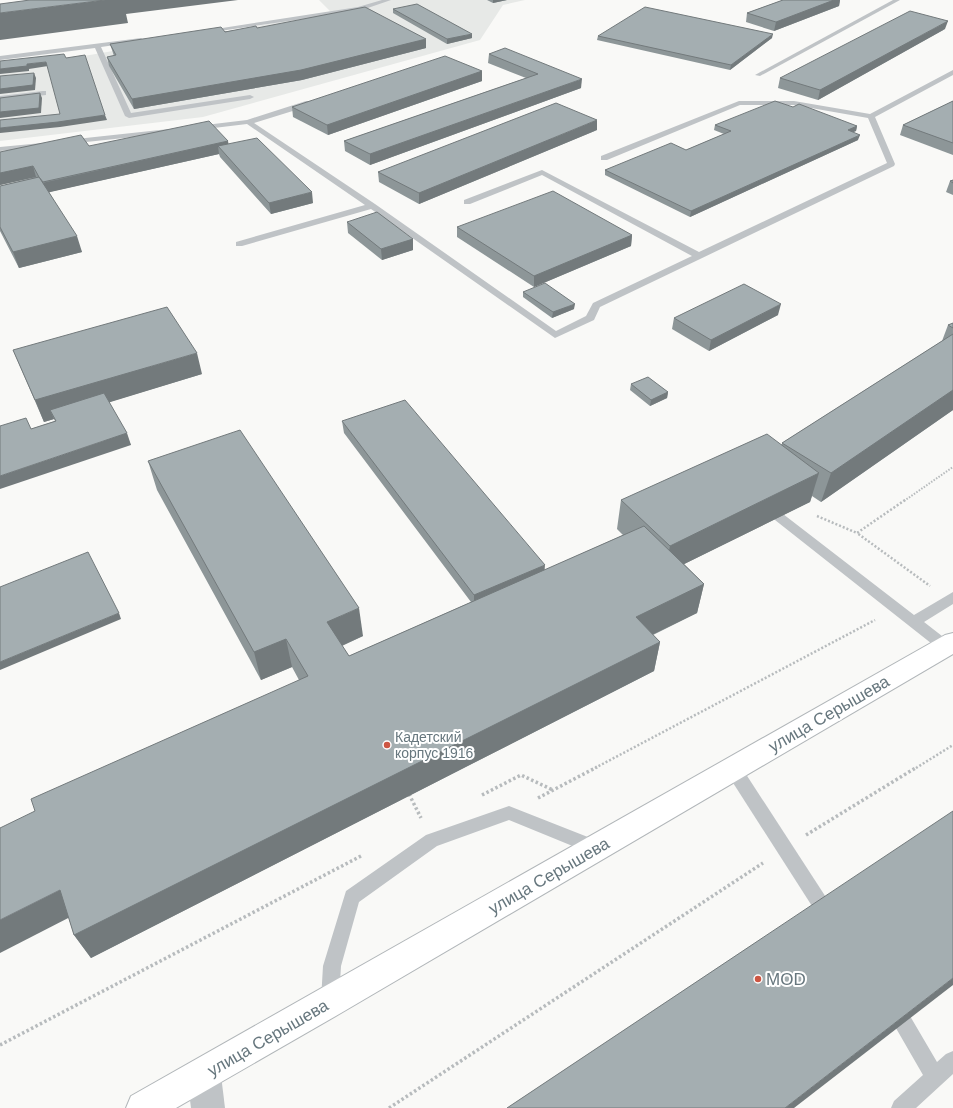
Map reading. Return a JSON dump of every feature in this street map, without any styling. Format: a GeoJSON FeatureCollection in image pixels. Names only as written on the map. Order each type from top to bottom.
{"type":"FeatureCollection","features":[{"type":"Feature","properties":{"kind":"main road","name":"улица Серышева"},"geometry":{"type":"LineString","coordinates":[[143,1108],[204,1075],[597,848],[951,648]]}},
{"type":"Feature","properties":{"kind":"street"},"geometry":{"type":"LineString","coordinates":[[204,1075],[208,1108]]}},
{"type":"Feature","properties":{"kind":"lane"},"geometry":{"type":"LineString","coordinates":[[197,32],[359,9],[388,0]]}},
{"type":"Feature","properties":{"kind":"lane"},"geometry":{"type":"LineString","coordinates":[[758,74],[898,0]]}},
{"type":"Feature","properties":{"kind":"lane"},"geometry":{"type":"LineString","coordinates":[[0,58],[151,38]]}},
{"type":"Feature","properties":{"kind":"lane"},"geometry":{"type":"LineString","coordinates":[[97,46],[129,116],[250,97]]}},
{"type":"Feature","properties":{"kind":"lane"},"geometry":{"type":"LineString","coordinates":[[604,158],[739,104],[794,103],[872,116],[953,72]]}},
{"type":"Feature","properties":{"kind":"lane"},"geometry":{"type":"LineString","coordinates":[[0,98],[43,94]]}},
{"type":"Feature","properties":{"kind":"lane"},"geometry":{"type":"LineString","coordinates":[[0,149],[248,122],[314,101]]}},
{"type":"Feature","properties":{"kind":"lane"},"geometry":{"type":"LineString","coordinates":[[248,122],[372,206],[555,335],[590,318],[596,305],[891,164],[872,116]]}},
{"type":"Feature","properties":{"kind":"lane"},"geometry":{"type":"LineString","coordinates":[[467,202],[542,172],[699,256]]}},
{"type":"Feature","properties":{"kind":"lane"},"geometry":{"type":"LineString","coordinates":[[239,244],[372,206]]}},
{"type":"Feature","properties":{"kind":"lane"},"geometry":{"type":"LineString","coordinates":[[779,517],[913,622],[951,648]]}},
{"type":"Feature","properties":{"kind":"lane"},"geometry":{"type":"LineString","coordinates":[[913,622],[953,597]]}},
{"type":"Feature","properties":{"kind":"lane"},"geometry":{"type":"LineString","coordinates":[[734,770],[825,911]]}},
{"type":"Feature","properties":{"kind":"lane"},"geometry":{"type":"LineString","coordinates":[[330,1002],[332,966],[352,897],[432,840],[509,813],[597,848]]}},
{"type":"Feature","properties":{"kind":"lane"},"geometry":{"type":"LineString","coordinates":[[903,1023],[935,1077]]}},
{"type":"Feature","properties":{"kind":"lane"},"geometry":{"type":"LineString","coordinates":[[901,1108],[953,1060]]}},
{"type":"Feature","properties":{"kind":"path"},"geometry":{"type":"LineString","coordinates":[[857,533],[953,466]]}},
{"type":"Feature","properties":{"kind":"path"},"geometry":{"type":"LineString","coordinates":[[509,813],[935,589],[857,533],[813,514]]}},
{"type":"Feature","properties":{"kind":"path"},"geometry":{"type":"LineString","coordinates":[[389,1108],[784,848],[953,745]]}},
{"type":"Feature","properties":{"kind":"path"},"geometry":{"type":"LineString","coordinates":[[480,796],[521,775],[553,790]]}},
{"type":"Feature","properties":{"kind":"path"},"geometry":{"type":"LineString","coordinates":[[0,1045],[362,856]]}},
{"type":"Feature","properties":{"kind":"shaded area"},"geometry":{"type":"Polygon","coordinates":[[[319,0],[525,0],[503,5],[480,40],[203,117],[0,141],[0,65],[84,56],[332,13],[319,0]]]}},
{"type":"Feature","properties":{"kind":"building"},"geometry":{"type":"Polygon","coordinates":[[[30,0],[105,0],[0,13],[0,4],[30,0]]]}},
{"type":"Feature","properties":{"kind":"building"},"geometry":{"type":"Polygon","coordinates":[[[783,0],[834,0],[776,22],[747,13],[783,0]]]}},
{"type":"Feature","properties":{"kind":"building"},"geometry":{"type":"Polygon","coordinates":[[[417,4],[472,34],[447,39],[393,9],[417,4]]]}},
{"type":"Feature","properties":{"kind":"building"},"geometry":{"type":"Polygon","coordinates":[[[365,7],[426,39],[301,70],[132,99],[107,57],[116,55],[110,44],[221,27],[225,32],[256,26],[257,28],[365,7]]]}},
{"type":"Feature","properties":{"kind":"building"},"geometry":{"type":"Polygon","coordinates":[[[645,7],[773,34],[731,65],[598,36],[645,7]]]}},
{"type":"Feature","properties":{"kind":"building"},"geometry":{"type":"Polygon","coordinates":[[[910,11],[948,21],[820,90],[780,78],[910,11]]]}},
{"type":"Feature","properties":{"kind":"building"},"geometry":{"type":"Polygon","coordinates":[[[505,48],[582,79],[370,154],[344,141],[538,74],[489,54],[505,48]]]}},
{"type":"Feature","properties":{"kind":"building"},"geometry":{"type":"Polygon","coordinates":[[[64,54],[66,58],[85,55],[105,115],[0,128],[0,120],[60,114],[46,62],[0,69],[0,61],[64,54]]]}},
{"type":"Feature","properties":{"kind":"building"},"geometry":{"type":"Polygon","coordinates":[[[445,56],[482,71],[327,125],[292,107],[445,56]]]}},
{"type":"Feature","properties":{"kind":"building"},"geometry":{"type":"Polygon","coordinates":[[[34,73],[33,85],[0,89],[0,76],[34,73]]]}},
{"type":"Feature","properties":{"kind":"building"},"geometry":{"type":"Polygon","coordinates":[[[40,93],[39,108],[0,112],[0,98],[40,93]]]}},
{"type":"Feature","properties":{"kind":"building"},"geometry":{"type":"Polygon","coordinates":[[[775,101],[793,107],[799,104],[857,126],[848,130],[860,135],[691,211],[605,170],[671,143],[686,150],[731,131],[715,125],[775,101]]]}},
{"type":"Feature","properties":{"kind":"building"},"geometry":{"type":"Polygon","coordinates":[[[953,101],[953,143],[903,125],[953,101]]]}},
{"type":"Feature","properties":{"kind":"building"},"geometry":{"type":"Polygon","coordinates":[[[556,103],[597,120],[419,193],[378,172],[556,103]]]}},
{"type":"Feature","properties":{"kind":"building"},"geometry":{"type":"Polygon","coordinates":[[[209,121],[228,141],[43,182],[33,166],[0,173],[0,152],[81,135],[89,146],[209,121]]]}},
{"type":"Feature","properties":{"kind":"building"},"geometry":{"type":"Polygon","coordinates":[[[257,138],[312,192],[269,203],[218,146],[257,138]]]}},
{"type":"Feature","properties":{"kind":"building"},"geometry":{"type":"Polygon","coordinates":[[[39,177],[77,236],[13,252],[0,227],[0,186],[39,177]]]}},
{"type":"Feature","properties":{"kind":"building"},"geometry":{"type":"Polygon","coordinates":[[[553,191],[632,235],[534,276],[457,227],[553,191]]]}},
{"type":"Feature","properties":{"kind":"building"},"geometry":{"type":"Polygon","coordinates":[[[377,212],[413,239],[381,249],[347,222],[377,212]]]}},
{"type":"Feature","properties":{"kind":"building"},"geometry":{"type":"Polygon","coordinates":[[[545,283],[575,304],[553,312],[523,292],[545,283]]]}},
{"type":"Feature","properties":{"kind":"building"},"geometry":{"type":"Polygon","coordinates":[[[744,284],[781,304],[711,340],[674,318],[744,284]]]}},
{"type":"Feature","properties":{"kind":"building"},"geometry":{"type":"Polygon","coordinates":[[[167,307],[197,353],[35,400],[13,350],[167,307]]]}},
{"type":"Feature","properties":{"kind":"building"},"geometry":{"type":"Polygon","coordinates":[[[953,323],[953,328],[948,325],[953,323]]]}},
{"type":"Feature","properties":{"kind":"building"},"geometry":{"type":"Polygon","coordinates":[[[953,334],[953,390],[831,473],[782,443],[953,334]]]}},
{"type":"Feature","properties":{"kind":"building"},"geometry":{"type":"Polygon","coordinates":[[[648,377],[668,392],[651,400],[631,384],[648,377]]]}},
{"type":"Feature","properties":{"kind":"building"},"geometry":{"type":"Polygon","coordinates":[[[104,393],[127,433],[0,476],[0,426],[26,418],[31,429],[56,421],[50,410],[104,393]]]}},
{"type":"Feature","properties":{"kind":"building"},"geometry":{"type":"Polygon","coordinates":[[[405,400],[545,565],[474,595],[342,421],[405,400]]]}},
{"type":"Feature","properties":{"kind":"building"},"geometry":{"type":"Polygon","coordinates":[[[240,430],[359,608],[327,622],[349,656],[644,526],[704,584],[636,617],[660,642],[74,935],[60,890],[0,920],[0,828],[35,811],[31,799],[308,676],[286,639],[254,652],[148,461],[240,430]]]}},
{"type":"Feature","properties":{"kind":"building"},"geometry":{"type":"Polygon","coordinates":[[[767,434],[819,473],[670,546],[621,500],[767,434]]]}},
{"type":"Feature","properties":{"kind":"building"},"geometry":{"type":"Polygon","coordinates":[[[88,552],[119,613],[0,662],[0,587],[88,552]]]}},
{"type":"Feature","properties":{"kind":"building"},"geometry":{"type":"Polygon","coordinates":[[[953,811],[953,978],[785,1108],[507,1108],[953,811]]]}},
{"type":"Feature","properties":{"kind":"place","name":"Кадетский корпус 1916"},"geometry":{"type":"Point","coordinates":[387,745]}},
{"type":"Feature","properties":{"kind":"place","name":"MOD"},"geometry":{"type":"Point","coordinates":[758,979]}}]}
